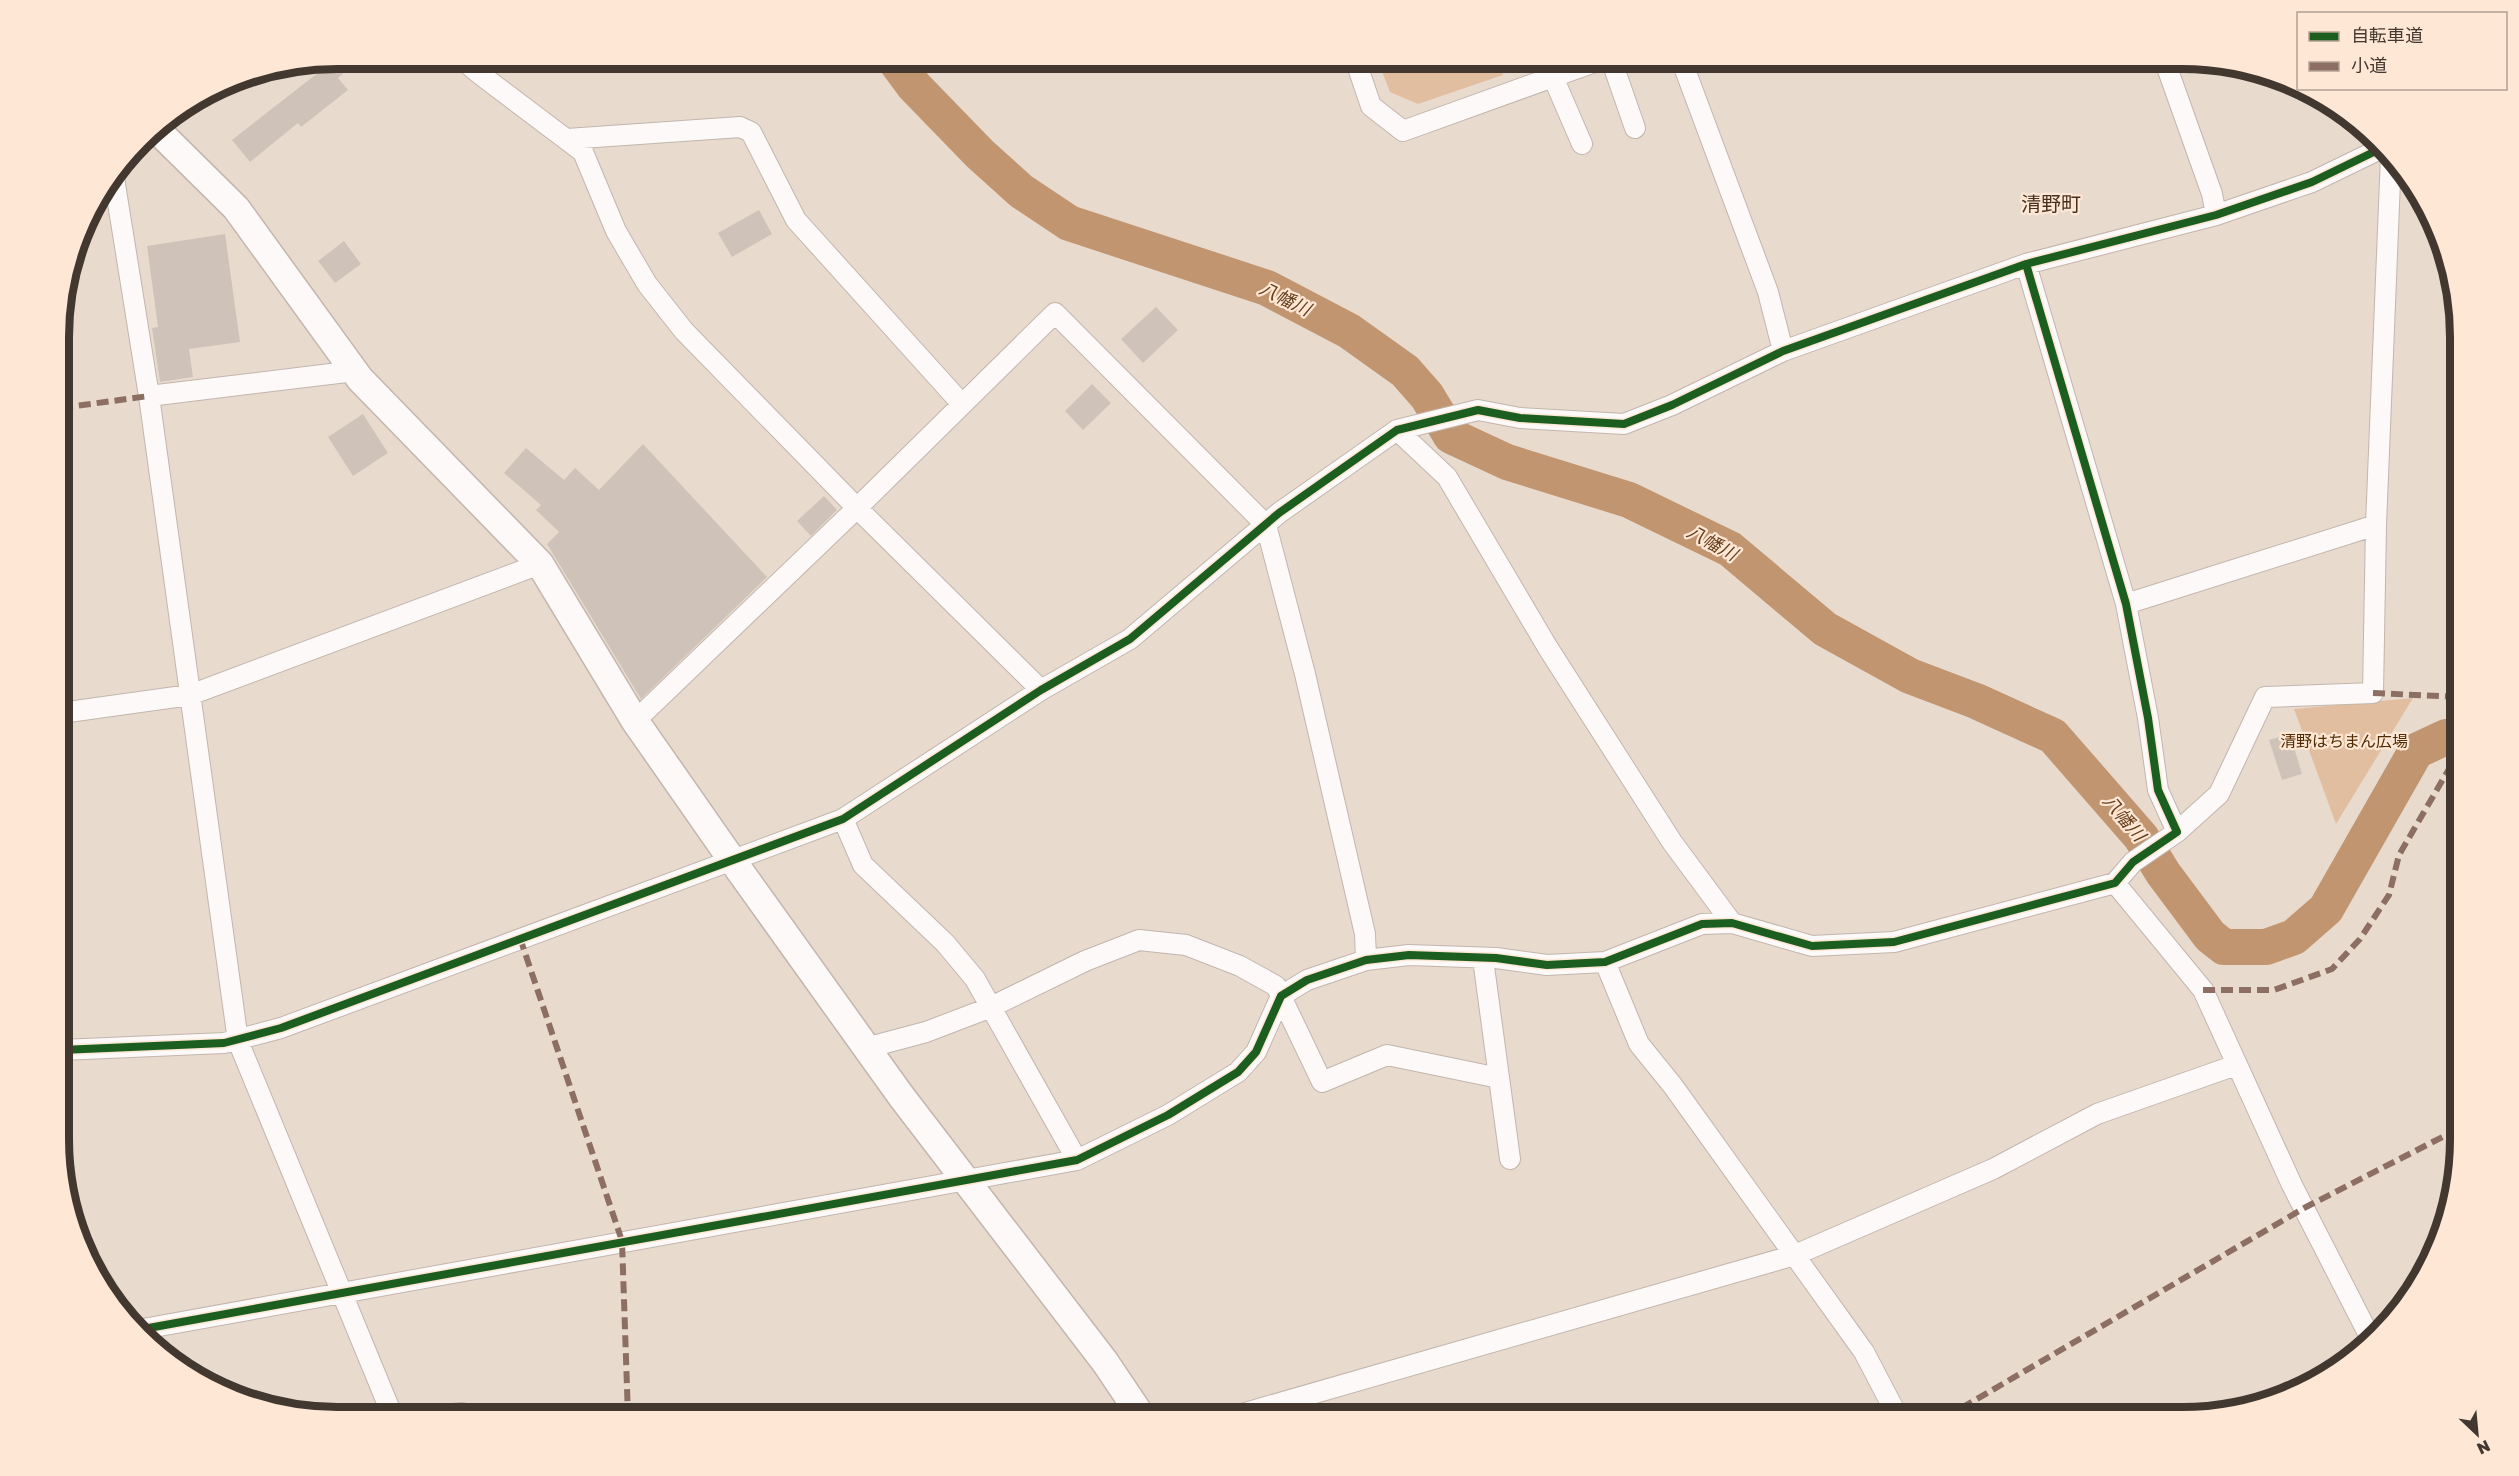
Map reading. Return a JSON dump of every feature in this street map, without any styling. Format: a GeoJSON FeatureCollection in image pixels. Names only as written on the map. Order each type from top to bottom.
{"type":"FeatureCollection","features":[{"type":"Feature","properties":{"kind":"street"},"geometry":{"type":"LineString","coordinates":[[474,69],[583,152],[616,231],[647,284],[684,331],[857,508],[1041,690]]}},
{"type":"Feature","properties":{"kind":"street"},"geometry":{"type":"LineString","coordinates":[[1359,69],[1371,106],[1403,131],[1572,69]]}},
{"type":"Feature","properties":{"kind":"street"},"geometry":{"type":"LineString","coordinates":[[1615,69],[1635,128]]}},
{"type":"Feature","properties":{"kind":"street"},"geometry":{"type":"LineString","coordinates":[[1685,69],[1768,292],[1783,351]]}},
{"type":"Feature","properties":{"kind":"street"},"geometry":{"type":"LineString","coordinates":[[2168,69],[2212,194],[2216,215]]}},
{"type":"Feature","properties":{"kind":"street"},"geometry":{"type":"LineString","coordinates":[[1553,76],[1582,144]]}},
{"type":"Feature","properties":{"kind":"street"},"geometry":{"type":"LineString","coordinates":[[567,140],[740,127],[751,132],[796,220],[961,403]]}},
{"type":"Feature","properties":{"kind":"street"},"geometry":{"type":"LineString","coordinates":[[161,134],[236,208],[355,371],[540,564],[635,721],[732,860],[866,1048],[1105,1362],[1135,1407]]}},
{"type":"Feature","properties":{"kind":"street"},"geometry":{"type":"LineString","coordinates":[[69,1050],[238,1041],[280,1028],[843,819],[1041,690],[1130,639],[1266,525],[1397,430],[1478,410],[1520,418],[1624,424],[1672,405],[1783,351],[2026,264],[2216,215],[2312,182],[2376,151]]}},
{"type":"Feature","properties":{"kind":"street"},"geometry":{"type":"LineString","coordinates":[[146,1328],[1077,1160],[1168,1115],[1238,1072],[1256,1052],[1281,996],[1307,980],[1366,960],[1409,956],[1547,964],[1605,962],[1702,924],[1732,923],[1812,946],[1894,942],[2115,883],[2133,862],[2171,837],[2219,794],[2265,697],[2373,693],[2376,525],[2391,168]]}},
{"type":"Feature","properties":{"kind":"street"},"geometry":{"type":"LineString","coordinates":[[115,186],[149,396],[238,1041],[389,1407]]}},
{"type":"Feature","properties":{"kind":"street"},"geometry":{"type":"LineString","coordinates":[[2026,264],[2126,604],[2148,718],[2158,790],[2171,837]]}},
{"type":"Feature","properties":{"kind":"street"},"geometry":{"type":"LineString","coordinates":[[635,721],[857,508],[961,403],[1055,313],[1266,525],[1311,696],[1365,934],[1366,960]]}},
{"type":"Feature","properties":{"kind":"street"},"geometry":{"type":"LineString","coordinates":[[149,396],[355,371]]}},
{"type":"Feature","properties":{"kind":"street"},"geometry":{"type":"LineString","coordinates":[[1397,430],[1447,477],[1554,658],[1672,842],[1732,923]]}},
{"type":"Feature","properties":{"kind":"street"},"geometry":{"type":"LineString","coordinates":[[2126,604],[2376,525]]}},
{"type":"Feature","properties":{"kind":"street"},"geometry":{"type":"LineString","coordinates":[[69,711],[190,695],[540,564]]}},
{"type":"Feature","properties":{"kind":"street"},"geometry":{"type":"LineString","coordinates":[[843,819],[863,865],[945,942],[975,979],[989,1008],[1077,1160]]}},
{"type":"Feature","properties":{"kind":"street"},"geometry":{"type":"LineString","coordinates":[[2115,883],[2204,990],[2292,1185],[2368,1333]]}},
{"type":"Feature","properties":{"kind":"street"},"geometry":{"type":"LineString","coordinates":[[866,1048],[926,1032],[989,1008],[1085,961],[1139,940],[1186,945],[1240,966],[1276,986],[1322,1082],[1387,1055],[1499,1078]]}},
{"type":"Feature","properties":{"kind":"street"},"geometry":{"type":"LineString","coordinates":[[1483,959],[1510,1160]]}},
{"type":"Feature","properties":{"kind":"street"},"geometry":{"type":"LineString","coordinates":[[1605,962],[1639,1044],[1796,1255],[1864,1352],[1893,1407]]}},
{"type":"Feature","properties":{"kind":"street"},"geometry":{"type":"LineString","coordinates":[[1266,1407],[1796,1255],[1993,1169],[2097,1114],[2236,1065]]}},
{"type":"Feature","properties":{"kind":"green space"},"geometry":{"type":"Polygon","coordinates":[[[1381,69],[1501,69],[1503,75],[1418,104],[1390,92],[1381,69]]]}},
{"type":"Feature","properties":{"kind":"green space","name":"清野はちまん広場"},"geometry":{"type":"Polygon","coordinates":[[[2413,698],[2336,824],[2294,709],[2413,698]]]}},
{"type":"Feature","properties":{"kind":"building"},"geometry":{"type":"Polygon","coordinates":[[[348,69],[338,78],[348,90],[301,127],[298,123],[250,162],[232,140],[322,70],[348,69]]]}},
{"type":"Feature","properties":{"kind":"building"},"geometry":{"type":"Polygon","coordinates":[[[759,210],[772,234],[732,257],[718,233],[759,210]]]}},
{"type":"Feature","properties":{"kind":"building"},"geometry":{"type":"Polygon","coordinates":[[[225,234],[240,342],[189,349],[193,377],[160,382],[152,328],[158,327],[147,246],[225,234]]]}},
{"type":"Feature","properties":{"kind":"building"},"geometry":{"type":"Polygon","coordinates":[[[344,241],[361,264],[335,283],[318,261],[344,241]]]}},
{"type":"Feature","properties":{"kind":"building"},"geometry":{"type":"Polygon","coordinates":[[[1156,307],[1178,330],[1143,363],[1121,339],[1156,307]]]}},
{"type":"Feature","properties":{"kind":"building"},"geometry":{"type":"Polygon","coordinates":[[[1092,384],[1111,403],[1083,430],[1065,411],[1092,384]]]}},
{"type":"Feature","properties":{"kind":"building"},"geometry":{"type":"Polygon","coordinates":[[[363,414],[388,453],[353,476],[328,437],[363,414]]]}},
{"type":"Feature","properties":{"kind":"building"},"geometry":{"type":"Polygon","coordinates":[[[643,444],[767,577],[641,699],[547,544],[559,532],[536,510],[541,505],[504,473],[526,448],[564,480],[575,468],[599,490],[643,444]]]}},
{"type":"Feature","properties":{"kind":"building"},"geometry":{"type":"Polygon","coordinates":[[[824,496],[837,510],[811,536],[797,521],[824,496]]]}},
{"type":"Feature","properties":{"kind":"building"},"geometry":{"type":"Polygon","coordinates":[[[2290,734],[2302,774],[2282,780],[2269,740],[2290,734]]]}},
{"type":"Feature","properties":{"kind":"waterway","name":"八幡川"},"geometry":{"type":"LineString","coordinates":[[901,69],[914,86],[980,154],[1021,191],[1069,223],[1267,288],[1349,331],[1405,371],[1427,396],[1451,436],[1507,462],[1629,500],[1730,549],[1825,629],[1910,676],[1976,701],[2053,736],[2141,837],[2163,873],[2210,936],[2224,947],[2266,947],[2294,937],[2326,909],[2416,751],[2450,736]]}},
{"type":"Feature","properties":{"kind":"marked path"},"geometry":{"type":"LineString","coordinates":[[69,407],[149,396]]}},
{"type":"Feature","properties":{"kind":"marked path"},"geometry":{"type":"LineString","coordinates":[[2373,693],[2450,697]]}},
{"type":"Feature","properties":{"kind":"marked path"},"geometry":{"type":"LineString","coordinates":[[2203,990],[2274,990],[2332,969],[2360,939],[2389,895],[2399,855],[2450,767]]}},
{"type":"Feature","properties":{"kind":"marked path"},"geometry":{"type":"LineString","coordinates":[[520,938],[622,1241],[628,1407]]}},
{"type":"Feature","properties":{"kind":"marked path"},"geometry":{"type":"LineString","coordinates":[[1963,1407],[2306,1207],[2450,1133]]}},
{"type":"Feature","properties":{"kind":"cycle path"},"geometry":{"type":"LineString","coordinates":[[69,1050],[224,1043],[281,1028],[843,819],[1041,690],[1130,639],[1279,513],[1397,430],[1478,410],[1520,418],[1624,424],[1672,405],[1783,351],[2026,264],[2216,215],[2312,182],[2376,151]]}},
{"type":"Feature","properties":{"kind":"cycle path"},"geometry":{"type":"LineString","coordinates":[[146,1328],[1077,1160],[1168,1115],[1238,1072],[1256,1052],[1281,996],[1307,980],[1366,960],[1409,955],[1496,958],[1547,965],[1605,962],[1702,924],[1732,923],[1812,946],[1894,942],[2115,883],[2133,862],[2177,832],[2158,790],[2148,718],[2126,604],[2026,264]]}},
{"type":"Feature","properties":{"kind":"district","name":"清野町"},"geometry":{"type":"Point","coordinates":[2051,204]}}]}
